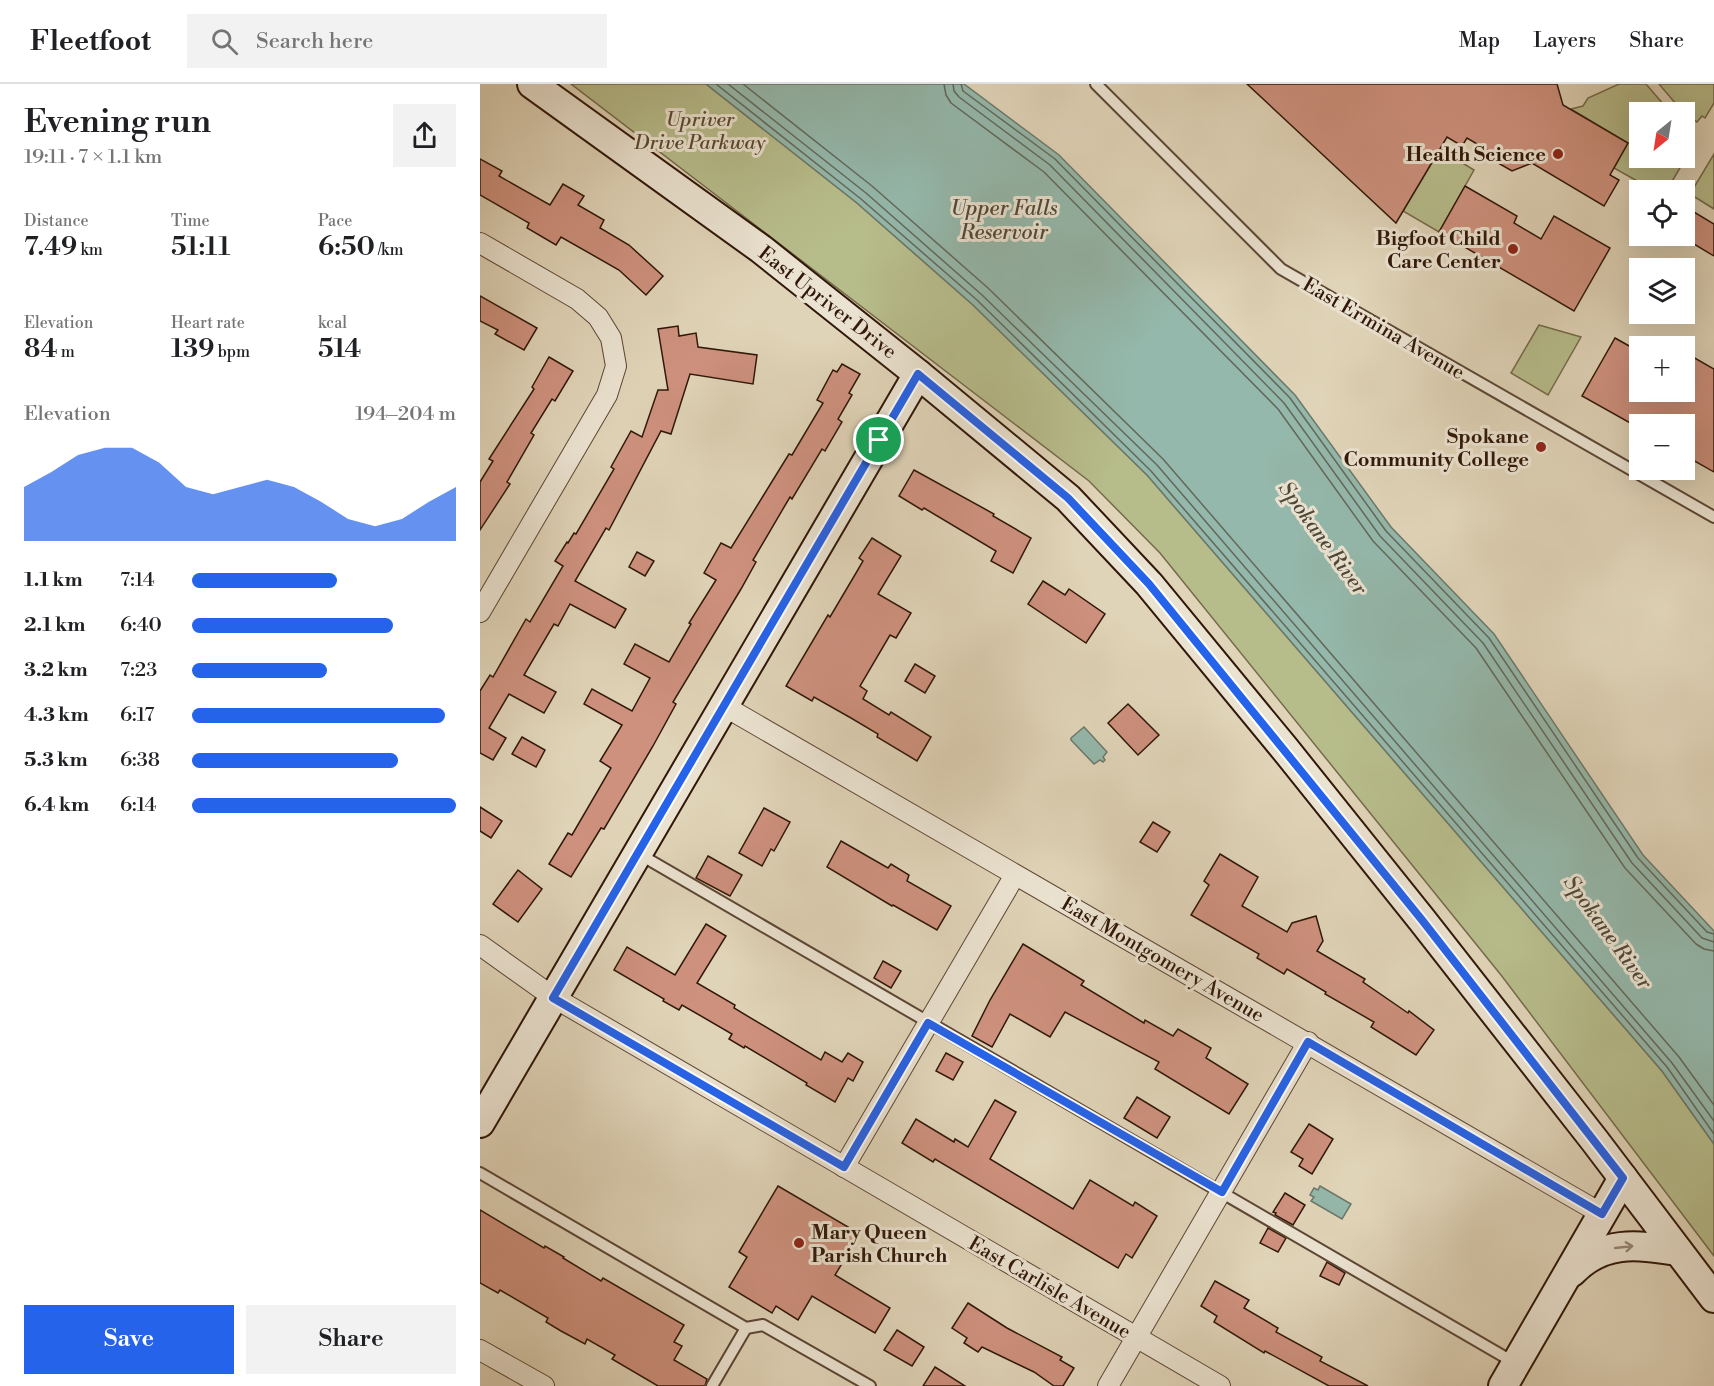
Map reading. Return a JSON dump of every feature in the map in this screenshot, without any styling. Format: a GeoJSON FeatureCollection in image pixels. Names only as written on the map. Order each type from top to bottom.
{"type":"FeatureCollection","features":[{"type":"Feature","properties":{"kind":"street","name":"East Upriver Drive"},"geometry":{"type":"LineString","coordinates":[[532,84],[761,249],[918,374],[1068,498],[1149,584],[1422,920],[1714,1298]]}},
{"type":"Feature","properties":{"kind":"street"},"geometry":{"type":"LineString","coordinates":[[480,243],[577,299],[598,317],[611,338],[616,366],[607,395],[480,612]]}},
{"type":"Feature","properties":{"kind":"street"},"geometry":{"type":"LineString","coordinates":[[480,1123],[918,374]]}},
{"type":"Feature","properties":{"kind":"street","name":"East Montgomery Avenue"},"geometry":{"type":"LineString","coordinates":[[724,706],[1602,1214]]}},
{"type":"Feature","properties":{"kind":"street"},"geometry":{"type":"LineString","coordinates":[[844,1167],[1015,874]]}},
{"type":"Feature","properties":{"kind":"street","name":"East Carlisle Avenue"},"geometry":{"type":"LineString","coordinates":[[480,945],[553,998],[1220,1386]]}},
{"type":"Feature","properties":{"kind":"street"},"geometry":{"type":"LineString","coordinates":[[1108,1386],[1308,1042]]}},
{"type":"Feature","properties":{"kind":"street"},"geometry":{"type":"LineString","coordinates":[[1508,1378],[1623,1178]]}},
{"type":"Feature","properties":{"kind":"street"},"geometry":{"type":"LineString","coordinates":[[1560,1288],[1581,1265],[1610,1249],[1629,1245],[1678,1251]]}},
{"type":"Feature","properties":{"kind":"street"},"geometry":{"type":"LineString","coordinates":[[480,1350],[544,1386]]}},
{"type":"Feature","properties":{"kind":"lane","name":"East Ermina Avenue"},"geometry":{"type":"LineString","coordinates":[[1096,84],[1281,269],[1714,517]]}},
{"type":"Feature","properties":{"kind":"lane"},"geometry":{"type":"LineString","coordinates":[[637,853],[1222,1192],[1508,1378]]}},
{"type":"Feature","properties":{"kind":"lane"},"geometry":{"type":"LineString","coordinates":[[480,1173],[746,1328],[763,1325],[870,1386]]}},
{"type":"Feature","properties":{"kind":"lane"},"geometry":{"type":"LineString","coordinates":[[712,1386],[746,1328]]}},
{"type":"Feature","properties":{"kind":"green space","name":"Upriver Drive Parkway"},"geometry":{"type":"Polygon","coordinates":[[[571,84],[706,84],[857,203],[973,305],[1147,475],[1662,1071],[1714,1144],[1714,1256],[1501,975],[1160,553],[1089,481],[571,84]]]}},
{"type":"Feature","properties":{"kind":"green space"},"geometry":{"type":"Polygon","coordinates":[[[1619,84],[1646,84],[1661,102],[1629,102],[1629,168],[1680,168],[1673,180],[1635,180],[1614,168],[1628,143],[1571,109],[1583,106],[1588,98],[1619,84]]]}},
{"type":"Feature","properties":{"kind":"green space"},"geometry":{"type":"Polygon","coordinates":[[[1659,84],[1714,84],[1714,103],[1705,118],[1702,116],[1697,122],[1695,121],[1695,102],[1674,102],[1659,84]]]}},
{"type":"Feature","properties":{"kind":"green space"},"geometry":{"type":"Polygon","coordinates":[[[1440,149],[1474,170],[1439,232],[1403,211],[1440,149]]]}},
{"type":"Feature","properties":{"kind":"green space"},"geometry":{"type":"Polygon","coordinates":[[[1714,154],[1714,209],[1695,197],[1695,186],[1714,154]]]}},
{"type":"Feature","properties":{"kind":"green space"},"geometry":{"type":"Polygon","coordinates":[[[1539,325],[1581,337],[1548,395],[1511,373],[1539,325]]]}},
{"type":"Feature","properties":{"kind":"water","name":"Upper Falls Reservoir"},"geometry":{"type":"Polygon","coordinates":[[[706,84],[964,84],[1059,155],[1295,395],[1391,527],[1494,634],[1643,855],[1714,931],[1714,1144],[1662,1071],[1147,475],[973,305],[857,203],[706,84]]]}},
{"type":"Feature","properties":{"kind":"water"},"geometry":{"type":"Polygon","coordinates":[[[1084,727],[1107,752],[1103,757],[1105,760],[1103,762],[1100,760],[1094,764],[1071,740],[1084,727]]]}},
{"type":"Feature","properties":{"kind":"water"},"geometry":{"type":"Polygon","coordinates":[[[1320,1186],[1351,1204],[1342,1219],[1311,1201],[1314,1197],[1310,1195],[1314,1188],[1318,1190],[1320,1186]]]}},
{"type":"Feature","properties":{"kind":"building","name":"Health Science"},"geometry":{"type":"Polygon","coordinates":[[[1247,84],[1557,84],[1563,105],[1628,143],[1610,175],[1619,180],[1604,206],[1532,163],[1512,171],[1498,163],[1501,158],[1467,138],[1462,146],[1447,137],[1396,223],[1247,84]]]}},
{"type":"Feature","properties":{"kind":"building"},"geometry":{"type":"Polygon","coordinates":[[[480,159],[502,171],[499,176],[550,205],[563,184],[584,196],[578,205],[604,220],[600,228],[629,245],[663,276],[646,295],[619,270],[561,237],[556,245],[527,228],[529,223],[480,195],[480,159]]]}},
{"type":"Feature","properties":{"kind":"building","name":"Bigfoot Child Care Center"},"geometry":{"type":"Polygon","coordinates":[[[1465,186],[1517,216],[1514,223],[1541,239],[1554,216],[1610,248],[1574,311],[1439,232],[1465,186]]]}},
{"type":"Feature","properties":{"kind":"building"},"geometry":{"type":"Polygon","coordinates":[[[1695,213],[1714,224],[1714,256],[1695,245],[1695,213]]]}},
{"type":"Feature","properties":{"kind":"building"},"geometry":{"type":"Polygon","coordinates":[[[480,296],[537,328],[524,350],[495,334],[498,330],[480,321],[480,296]]]}},
{"type":"Feature","properties":{"kind":"building"},"geometry":{"type":"Polygon","coordinates":[[[678,326],[679,336],[696,333],[698,347],[757,355],[753,384],[690,374],[671,434],[661,431],[609,530],[606,528],[575,581],[626,609],[615,628],[570,604],[558,626],[554,624],[524,675],[556,692],[544,713],[509,694],[489,728],[506,738],[493,760],[480,753],[480,691],[490,675],[493,677],[526,619],[530,622],[563,566],[555,561],[574,533],[576,534],[614,469],[611,467],[631,431],[642,437],[658,390],[668,390],[658,329],[678,326]]]}},
{"type":"Feature","properties":{"kind":"building"},"geometry":{"type":"Polygon","coordinates":[[[1615,338],[1629,346],[1629,402],[1695,402],[1695,358],[1714,369],[1714,472],[1695,461],[1695,414],[1629,414],[1629,422],[1582,396],[1615,338]]]}},
{"type":"Feature","properties":{"kind":"building"},"geometry":{"type":"Polygon","coordinates":[[[549,357],[573,371],[555,401],[552,399],[531,433],[534,435],[507,482],[510,484],[480,530],[480,482],[493,461],[489,459],[534,389],[532,387],[549,357]]]}},
{"type":"Feature","properties":{"kind":"building"},"geometry":{"type":"Polygon","coordinates":[[[842,364],[860,374],[849,393],[852,395],[838,419],[842,422],[825,451],[822,449],[792,499],[790,497],[753,560],[756,562],[741,589],[673,702],[676,704],[653,746],[604,829],[601,828],[571,877],[549,864],[568,833],[572,835],[611,768],[600,761],[622,725],[584,704],[592,689],[632,711],[650,678],[624,664],[635,644],[669,662],[691,624],[689,623],[716,580],[704,573],[721,543],[731,548],[823,403],[817,400],[833,370],[837,372],[842,364]]]}},
{"type":"Feature","properties":{"kind":"building"},"geometry":{"type":"Polygon","coordinates":[[[914,470],[994,514],[993,516],[1031,538],[1013,573],[991,561],[996,551],[924,508],[922,510],[899,496],[914,470]]]}},
{"type":"Feature","properties":{"kind":"building"},"geometry":{"type":"Polygon","coordinates":[[[872,538],[901,556],[878,594],[911,613],[896,638],[890,635],[860,686],[867,691],[863,699],[889,715],[891,712],[931,737],[917,761],[851,718],[814,697],[812,701],[786,686],[863,561],[859,558],[872,538]]]}},
{"type":"Feature","properties":{"kind":"building"},"geometry":{"type":"Polygon","coordinates":[[[637,552],[654,561],[645,576],[629,567],[637,552]]]}},
{"type":"Feature","properties":{"kind":"building"},"geometry":{"type":"Polygon","coordinates":[[[1043,581],[1065,595],[1069,589],[1105,614],[1086,643],[1028,604],[1043,581]]]}},
{"type":"Feature","properties":{"kind":"building"},"geometry":{"type":"Polygon","coordinates":[[[915,664],[935,676],[925,693],[905,681],[915,664]]]}},
{"type":"Feature","properties":{"kind":"building"},"geometry":{"type":"Polygon","coordinates":[[[1128,704],[1159,735],[1138,755],[1108,723],[1128,704]]]}},
{"type":"Feature","properties":{"kind":"building"},"geometry":{"type":"Polygon","coordinates":[[[522,737],[545,750],[536,767],[512,754],[522,737]]]}},
{"type":"Feature","properties":{"kind":"building"},"geometry":{"type":"Polygon","coordinates":[[[480,807],[502,821],[491,838],[480,831],[480,807]]]}},
{"type":"Feature","properties":{"kind":"building"},"geometry":{"type":"Polygon","coordinates":[[[764,808],[790,822],[774,851],[771,849],[762,866],[739,853],[764,808]]]}},
{"type":"Feature","properties":{"kind":"building"},"geometry":{"type":"Polygon","coordinates":[[[1153,822],[1170,832],[1157,852],[1140,842],[1153,822]]]}},
{"type":"Feature","properties":{"kind":"building"},"geometry":{"type":"Polygon","coordinates":[[[841,841],[888,868],[891,864],[909,875],[907,881],[951,906],[937,930],[827,867],[841,841]]]}},
{"type":"Feature","properties":{"kind":"building"},"geometry":{"type":"Polygon","coordinates":[[[1220,854],[1258,877],[1242,906],[1287,932],[1292,923],[1316,916],[1323,941],[1317,951],[1365,979],[1363,982],[1434,1030],[1416,1055],[1371,1027],[1374,1022],[1325,994],[1326,992],[1287,969],[1284,974],[1257,958],[1259,954],[1191,915],[1209,885],[1204,881],[1220,854]]]}},
{"type":"Feature","properties":{"kind":"building"},"geometry":{"type":"Polygon","coordinates":[[[708,856],[742,875],[730,896],[696,878],[708,856]]]}},
{"type":"Feature","properties":{"kind":"building"},"geometry":{"type":"Polygon","coordinates":[[[518,870],[542,889],[518,922],[493,904],[518,870]]]}},
{"type":"Feature","properties":{"kind":"building"},"geometry":{"type":"Polygon","coordinates":[[[706,924],[726,936],[697,983],[821,1060],[825,1052],[842,1062],[848,1053],[863,1062],[853,1081],[848,1078],[835,1102],[745,1046],[744,1048],[729,1039],[732,1034],[682,1005],[679,1010],[614,970],[627,947],[675,975],[706,924]]]}},
{"type":"Feature","properties":{"kind":"building"},"geometry":{"type":"Polygon","coordinates":[[[1023,944],[1084,981],[1081,985],[1144,1023],[1145,1020],[1173,1036],[1178,1029],[1211,1048],[1206,1058],[1248,1084],[1229,1114],[1155,1069],[1159,1062],[1065,1012],[1050,1037],[1010,1014],[992,1047],[972,1036],[1023,944]]]}},
{"type":"Feature","properties":{"kind":"building"},"geometry":{"type":"Polygon","coordinates":[[[883,961],[901,971],[891,988],[874,978],[883,961]]]}},
{"type":"Feature","properties":{"kind":"building"},"geometry":{"type":"Polygon","coordinates":[[[946,1053],[963,1062],[953,1080],[936,1071],[946,1053]]]}},
{"type":"Feature","properties":{"kind":"building"},"geometry":{"type":"Polygon","coordinates":[[[1137,1097],[1170,1117],[1157,1138],[1124,1118],[1137,1097]]]}},
{"type":"Feature","properties":{"kind":"building"},"geometry":{"type":"Polygon","coordinates":[[[995,1100],[1016,1112],[990,1159],[1073,1209],[1090,1180],[1133,1206],[1135,1202],[1157,1216],[1132,1258],[1126,1254],[1118,1268],[935,1159],[933,1162],[902,1143],[916,1119],[954,1142],[955,1139],[968,1147],[995,1100]]]}},
{"type":"Feature","properties":{"kind":"building"},"geometry":{"type":"Polygon","coordinates":[[[1309,1124],[1333,1139],[1312,1174],[1299,1166],[1303,1159],[1291,1152],[1309,1124]]]}},
{"type":"Feature","properties":{"kind":"building","name":"Mary Queen Parish Church"},"geometry":{"type":"Polygon","coordinates":[[[778,1186],[860,1234],[835,1275],[890,1308],[875,1333],[812,1296],[798,1320],[776,1306],[772,1313],[729,1287],[747,1257],[739,1252],[778,1186]]]}},
{"type":"Feature","properties":{"kind":"building"},"geometry":{"type":"Polygon","coordinates":[[[1285,1193],[1305,1205],[1293,1225],[1273,1212],[1285,1193]]]}},
{"type":"Feature","properties":{"kind":"building"},"geometry":{"type":"Polygon","coordinates":[[[480,1210],[544,1248],[545,1246],[564,1257],[601,1281],[603,1278],[684,1325],[674,1342],[682,1346],[674,1360],[707,1379],[705,1386],[658,1386],[612,1359],[615,1355],[587,1339],[585,1344],[546,1322],[548,1318],[500,1290],[498,1293],[480,1283],[480,1210]]]}},
{"type":"Feature","properties":{"kind":"building"},"geometry":{"type":"Polygon","coordinates":[[[1268,1228],[1286,1238],[1278,1252],[1260,1243],[1268,1228]]]}},
{"type":"Feature","properties":{"kind":"building"},"geometry":{"type":"Polygon","coordinates":[[[1327,1262],[1345,1273],[1339,1285],[1320,1276],[1327,1262]]]}},
{"type":"Feature","properties":{"kind":"building"},"geometry":{"type":"Polygon","coordinates":[[[1215,1281],[1249,1300],[1244,1308],[1278,1328],[1276,1332],[1322,1357],[1320,1361],[1368,1386],[1329,1386],[1265,1351],[1264,1353],[1214,1322],[1217,1316],[1201,1306],[1215,1281]]]}},
{"type":"Feature","properties":{"kind":"building"},"geometry":{"type":"Polygon","coordinates":[[[968,1303],[1007,1328],[1062,1357],[1060,1360],[1074,1368],[1063,1386],[1054,1386],[1034,1372],[982,1347],[978,1352],[964,1343],[967,1338],[952,1328],[968,1303]]]}},
{"type":"Feature","properties":{"kind":"building"},"geometry":{"type":"Polygon","coordinates":[[[897,1330],[924,1347],[912,1366],[884,1350],[897,1330]]]}},
{"type":"Feature","properties":{"kind":"building"},"geometry":{"type":"Polygon","coordinates":[[[935,1367],[965,1386],[923,1386],[935,1367]]]}},
{"type":"Feature","properties":{"kind":"place","name":"Health Science"},"geometry":{"type":"Point","coordinates":[1558,154]}},
{"type":"Feature","properties":{"kind":"place","name":"Bigfoot Child Care Center"},"geometry":{"type":"Point","coordinates":[1513,249]}},
{"type":"Feature","properties":{"kind":"place","name":"Spokane Community College"},"geometry":{"type":"Point","coordinates":[1541,447]}},
{"type":"Feature","properties":{"kind":"place","name":"Mary Queen Parish Church"},"geometry":{"type":"Point","coordinates":[799,1243]}},
{"type":"Feature","properties":{"kind":"route"},"geometry":{"type":"LineString","coordinates":[[918,374],[1068,498],[1149,584],[1422,920],[1623,1178],[1602,1214],[1308,1042],[1222,1192],[928,1023],[844,1167],[553,998],[879,440],[918,374]]}},
{"type":"Feature","properties":{"kind":"water label","name":"Spokane River"},"geometry":{"type":"Point","coordinates":[1323,538]}},
{"type":"Feature","properties":{"kind":"water label","name":"Spokane River"},"geometry":{"type":"Point","coordinates":[1608,932]}}]}
